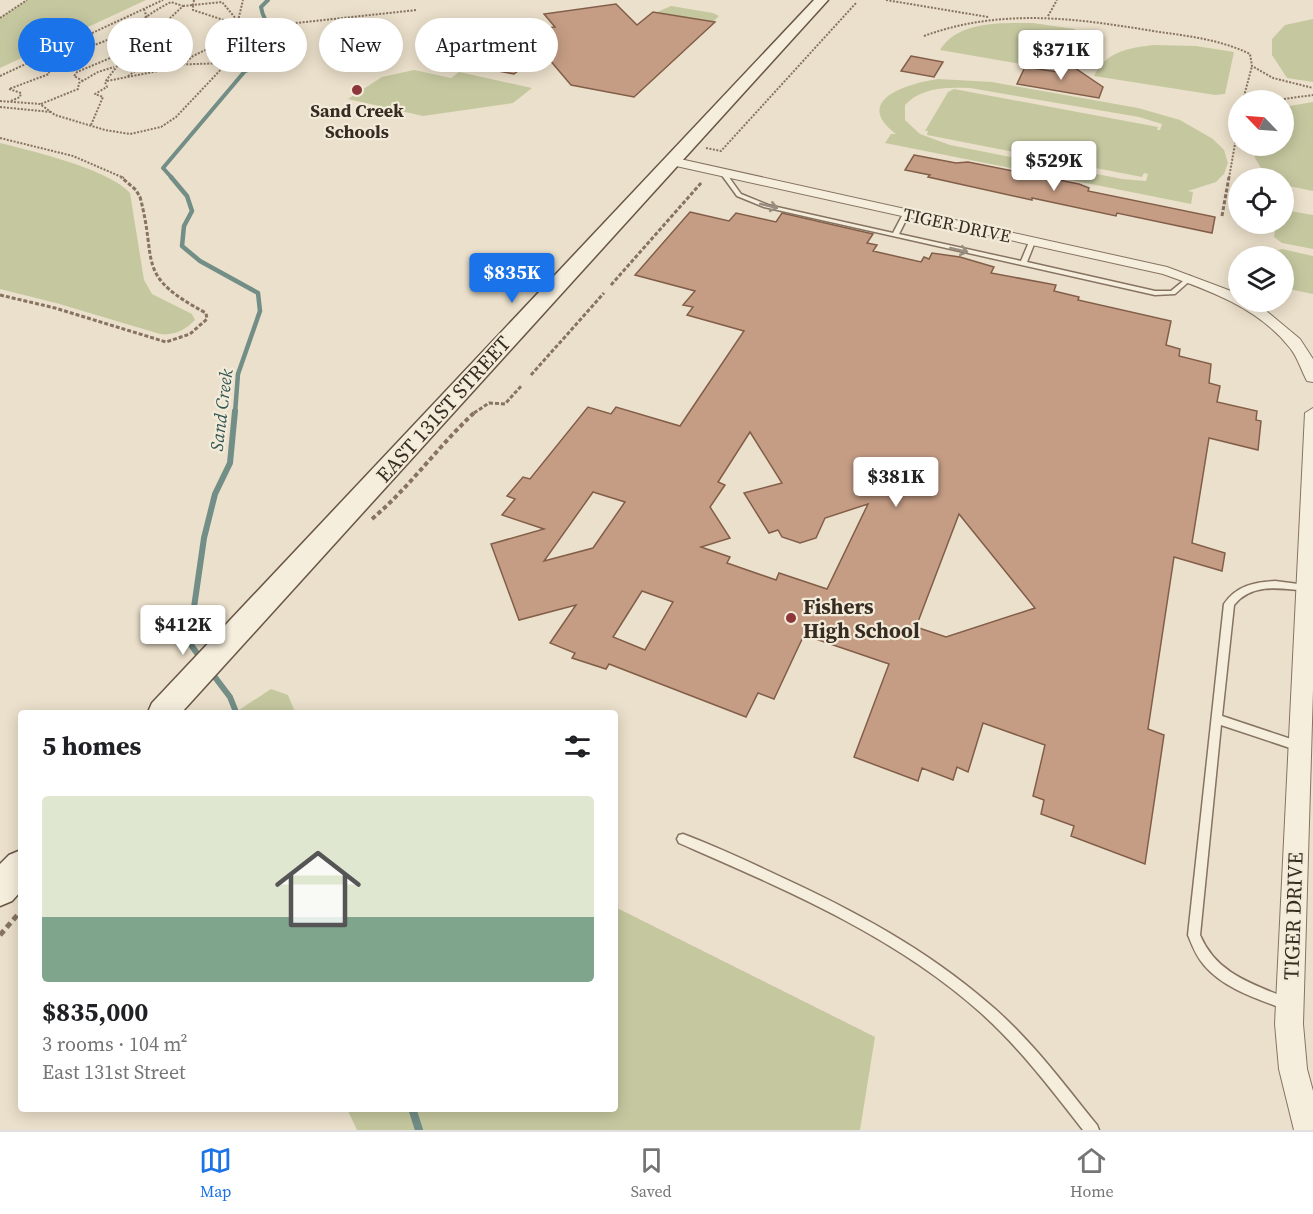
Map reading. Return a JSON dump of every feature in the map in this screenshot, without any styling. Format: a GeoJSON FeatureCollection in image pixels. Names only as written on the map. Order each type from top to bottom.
{"type":"FeatureCollection","features":[{"type":"Feature","properties":{"kind":"street","name":"EAST 131ST STREET"},"geometry":{"type":"LineString","coordinates":[[165,710],[820,0]]}},
{"type":"Feature","properties":{"kind":"street","name":"TIGER DRIVE"},"geometry":{"type":"LineString","coordinates":[[671,161],[1190,278],[1228,295]]}},
{"type":"Feature","properties":{"kind":"street","name":"TIGER DRIVE"},"geometry":{"type":"LineString","coordinates":[[1259,312],[1293,341],[1304,356],[1313,377]]}},
{"type":"Feature","properties":{"kind":"street","name":"TIGER DRIVE"},"geometry":{"type":"LineString","coordinates":[[1309,1130],[1293,1069],[1289,1005],[1313,412]]}},
{"type":"Feature","properties":{"kind":"street"},"geometry":{"type":"LineString","coordinates":[[0,889],[18,869]]}},
{"type":"Feature","properties":{"kind":"lane"},"geometry":{"type":"LineString","coordinates":[[724,174],[739,195],[755,203],[1023,264],[1165,295],[1180,290],[1190,278]]}},
{"type":"Feature","properties":{"kind":"lane"},"geometry":{"type":"LineString","coordinates":[[895,234],[906,214]]}},
{"type":"Feature","properties":{"kind":"lane"},"geometry":{"type":"LineString","coordinates":[[1023,264],[1032,242]]}},
{"type":"Feature","properties":{"kind":"lane"},"geometry":{"type":"LineString","coordinates":[[1289,1005],[1234,982],[1217,971],[1206,962],[1194,935],[1229,604],[1233,598],[1249,589],[1273,584],[1306,588]]}},
{"type":"Feature","properties":{"kind":"lane"},"geometry":{"type":"LineString","coordinates":[[1216,719],[1299,746]]}},
{"type":"Feature","properties":{"kind":"lane"},"geometry":{"type":"LineString","coordinates":[[683,839],[809,894],[863,922],[936,968],[985,1009],[1014,1039],[1092,1130]]}},
{"type":"Feature","properties":{"kind":"path"},"geometry":{"type":"LineString","coordinates":[[0,18],[27,0]]}},
{"type":"Feature","properties":{"kind":"path"},"geometry":{"type":"LineString","coordinates":[[0,76],[163,0]]}},
{"type":"Feature","properties":{"kind":"path"},"geometry":{"type":"LineString","coordinates":[[194,0],[194,10],[217,18]]}},
{"type":"Feature","properties":{"kind":"path"},"geometry":{"type":"LineString","coordinates":[[214,0],[222,2],[233,18]]}},
{"type":"Feature","properties":{"kind":"path"},"geometry":{"type":"LineString","coordinates":[[239,18],[243,0]]}},
{"type":"Feature","properties":{"kind":"path"},"geometry":{"type":"LineString","coordinates":[[886,0],[995,18]]}},
{"type":"Feature","properties":{"kind":"path"},"geometry":{"type":"LineString","coordinates":[[1048,16],[1057,0]]}},
{"type":"Feature","properties":{"kind":"path"},"geometry":{"type":"LineString","coordinates":[[144,9],[147,18],[156,9],[171,2],[183,6]]}},
{"type":"Feature","properties":{"kind":"path"},"geometry":{"type":"LineString","coordinates":[[171,18],[175,10],[183,6],[222,2]]}},
{"type":"Feature","properties":{"kind":"path"},"geometry":{"type":"LineString","coordinates":[[701,150],[703,147],[721,151],[855,3]]}},
{"type":"Feature","properties":{"kind":"path"},"geometry":{"type":"LineString","coordinates":[[307,21],[417,10]]}},
{"type":"Feature","properties":{"kind":"path"},"geometry":{"type":"LineString","coordinates":[[924,36],[961,23],[995,18],[1048,16],[1228,44],[1250,54],[1251,66],[1245,90]]}},
{"type":"Feature","properties":{"kind":"path"},"geometry":{"type":"LineString","coordinates":[[11,101],[20,97],[21,93],[9,89],[14,84],[49,74],[49,65],[61,57],[84,51],[94,43],[107,40]]}},
{"type":"Feature","properties":{"kind":"path"},"geometry":{"type":"LineString","coordinates":[[82,81],[74,76],[77,72],[107,58]]}},
{"type":"Feature","properties":{"kind":"path"},"geometry":{"type":"LineString","coordinates":[[1251,66],[1279,81],[1313,88]]}},
{"type":"Feature","properties":{"kind":"path"},"geometry":{"type":"LineString","coordinates":[[0,101],[40,104],[78,89],[79,83],[107,70]]}},
{"type":"Feature","properties":{"kind":"path"},"geometry":{"type":"LineString","coordinates":[[91,125],[103,97],[95,94],[107,87],[106,81],[112,72]]}},
{"type":"Feature","properties":{"kind":"path"},"geometry":{"type":"LineString","coordinates":[[127,77],[134,72]]}},
{"type":"Feature","properties":{"kind":"path"},"geometry":{"type":"LineString","coordinates":[[106,81],[154,72]]}},
{"type":"Feature","properties":{"kind":"path"},"geometry":{"type":"LineString","coordinates":[[0,107],[52,112],[91,125],[130,134],[161,127],[176,117],[218,72]]}},
{"type":"Feature","properties":{"kind":"path"},"geometry":{"type":"LineString","coordinates":[[1294,98],[1313,95]]}},
{"type":"Feature","properties":{"kind":"path"},"geometry":{"type":"LineString","coordinates":[[40,104],[52,112]]}},
{"type":"Feature","properties":{"kind":"path"},"geometry":{"type":"LineString","coordinates":[[0,138],[82,159],[129,182],[141,201],[150,261],[155,277],[178,300],[206,313],[207,319],[190,334],[166,342],[55,308],[0,295]]}},
{"type":"Feature","properties":{"kind":"path"},"geometry":{"type":"LineString","coordinates":[[1222,216],[1233,156]]}},
{"type":"Feature","properties":{"kind":"path"},"geometry":{"type":"LineString","coordinates":[[611,285],[704,180],[703,174]]}},
{"type":"Feature","properties":{"kind":"path"},"geometry":{"type":"LineString","coordinates":[[531,375],[604,293]]}},
{"type":"Feature","properties":{"kind":"path"},"geometry":{"type":"LineString","coordinates":[[505,404],[522,385]]}},
{"type":"Feature","properties":{"kind":"path"},"geometry":{"type":"LineString","coordinates":[[0,934],[18,914]]}},
{"type":"Feature","properties":{"kind":"green space"},"geometry":{"type":"Polygon","coordinates":[[[27,0],[146,0],[95,24],[95,18],[18,18],[18,60],[0,68],[0,18],[27,0]]]}},
{"type":"Feature","properties":{"kind":"green space"},"geometry":{"type":"Polygon","coordinates":[[[671,6],[719,16],[713,22],[655,13],[671,6]]]}},
{"type":"Feature","properties":{"kind":"green space"},"geometry":{"type":"Polygon","coordinates":[[[1313,19],[1313,82],[1287,78],[1272,55],[1272,39],[1285,25],[1313,19]]]}},
{"type":"Feature","properties":{"kind":"green space"},"geometry":{"type":"Polygon","coordinates":[[[1033,23],[1075,29],[1058,68],[1049,69],[940,50],[948,40],[969,28],[982,25],[1033,23]]]}},
{"type":"Feature","properties":{"kind":"green space"},"geometry":{"type":"Polygon","coordinates":[[[1154,45],[1196,46],[1234,52],[1225,94],[1215,95],[1094,76],[1105,61],[1119,52],[1154,45]]]}},
{"type":"Feature","properties":{"kind":"green space"},"geometry":{"type":"Polygon","coordinates":[[[414,70],[451,78],[459,72],[532,88],[513,103],[423,116],[348,99],[382,77],[414,70]]]}},
{"type":"Feature","properties":{"kind":"green space"},"geometry":{"type":"Polygon","coordinates":[[[938,79],[992,82],[1138,108],[1180,120],[1213,139],[1224,150],[1228,163],[1224,174],[1216,182],[1188,191],[1193,192],[1191,204],[885,143],[891,134],[896,134],[884,122],[880,112],[882,103],[889,95],[900,89],[938,79]],[[944,88],[927,91],[905,105],[905,120],[920,134],[950,145],[1122,179],[1146,181],[1148,174],[1144,173],[1142,177],[927,135],[928,131],[925,131],[948,92],[954,89],[1158,127],[1157,130],[1160,130],[1162,124],[1139,117],[970,88],[944,88]]]}},
{"type":"Feature","properties":{"kind":"green space"},"geometry":{"type":"Polygon","coordinates":[[[1313,102],[1313,191],[1294,187],[1294,168],[1261,168],[1255,158],[1255,156],[1294,156],[1294,105],[1313,102]]]}},
{"type":"Feature","properties":{"kind":"green space"},"geometry":{"type":"Polygon","coordinates":[[[0,143],[88,169],[120,184],[130,193],[144,280],[152,294],[192,314],[195,320],[179,332],[160,334],[0,289],[0,143]]]}},
{"type":"Feature","properties":{"kind":"green space"},"geometry":{"type":"Polygon","coordinates":[[[1294,212],[1313,215],[1313,249],[1282,243],[1274,237],[1274,234],[1294,234],[1294,212]]]}},
{"type":"Feature","properties":{"kind":"green space"},"geometry":{"type":"Polygon","coordinates":[[[1294,252],[1313,256],[1313,294],[1294,290],[1294,252]]]}},
{"type":"Feature","properties":{"kind":"green space"},"geometry":{"type":"Polygon","coordinates":[[[271,689],[288,695],[294,710],[239,710],[271,689]]]}},
{"type":"Feature","properties":{"kind":"green space"},"geometry":{"type":"Polygon","coordinates":[[[618,908],[875,1037],[860,1130],[357,1130],[348,1112],[618,1112],[618,908]]]}},
{"type":"Feature","properties":{"kind":"building"},"geometry":{"type":"Polygon","coordinates":[[[616,4],[637,25],[653,12],[715,22],[634,97],[571,85],[558,70],[558,18],[547,18],[544,14],[616,4]]]}},
{"type":"Feature","properties":{"kind":"building"},"geometry":{"type":"Polygon","coordinates":[[[911,56],[943,62],[934,77],[901,71],[911,56]]]}},
{"type":"Feature","properties":{"kind":"building"},"geometry":{"type":"Polygon","coordinates":[[[1062,63],[1069,64],[1103,87],[1099,98],[1017,84],[1025,67],[1058,72],[1062,63]]]}},
{"type":"Feature","properties":{"kind":"building"},"geometry":{"type":"Polygon","coordinates":[[[914,155],[956,163],[968,162],[1079,184],[1089,188],[1088,191],[1215,217],[1212,233],[1117,213],[1116,216],[1032,198],[1032,200],[928,177],[930,175],[905,170],[914,155]]]}},
{"type":"Feature","properties":{"kind":"building","name":"Fishers High School"},"geometry":{"type":"Polygon","coordinates":[[[690,212],[729,221],[736,213],[776,222],[782,213],[873,234],[867,243],[877,245],[873,251],[921,262],[924,257],[929,259],[932,253],[960,257],[994,267],[991,273],[1056,285],[1054,291],[1079,297],[1078,300],[1171,321],[1166,345],[1180,349],[1179,356],[1211,364],[1209,383],[1220,386],[1217,402],[1257,411],[1256,420],[1261,421],[1258,450],[1209,438],[1192,543],[1225,553],[1222,571],[1174,557],[1148,729],[1164,735],[1145,864],[1071,836],[1074,826],[1041,814],[1044,800],[1033,796],[1045,745],[983,723],[968,772],[957,767],[953,780],[922,768],[918,781],[854,757],[889,664],[804,635],[774,699],[758,693],[746,717],[609,664],[606,669],[572,658],[575,653],[550,643],[576,605],[519,620],[491,544],[544,529],[502,515],[515,499],[507,496],[523,477],[530,479],[588,407],[611,414],[616,407],[680,426],[744,331],[687,315],[693,307],[683,305],[695,291],[635,275],[690,212]],[[750,432],[718,482],[725,485],[710,507],[730,538],[701,547],[730,557],[727,563],[776,580],[779,573],[827,589],[868,504],[825,518],[816,538],[800,543],[782,537],[778,530],[769,533],[744,493],[782,483],[750,432]],[[593,492],[544,561],[593,548],[625,502],[593,492]],[[959,514],[916,627],[946,637],[1035,608],[959,514]],[[642,591],[613,637],[645,650],[673,602],[642,591]]]}},
{"type":"Feature","properties":{"kind":"waterway","name":"Sand Creek"},"geometry":{"type":"LineString","coordinates":[[172,178],[163,168],[245,71],[272,63],[284,54],[280,41],[263,14],[261,7],[268,0]]}},
{"type":"Feature","properties":{"kind":"waterway","name":"Sand Creek"},"geometry":{"type":"LineString","coordinates":[[171,177],[187,196],[192,211],[184,226],[182,246],[200,261],[258,293],[260,311],[238,374],[235,413]]}},
{"type":"Feature","properties":{"kind":"waterway","name":"Sand Creek"},"geometry":{"type":"LineString","coordinates":[[201,659],[189,642],[204,538],[215,494],[230,463],[235,411]]}},
{"type":"Feature","properties":{"kind":"waterway","name":"Sand Creek"},"geometry":{"type":"LineString","coordinates":[[211,672],[230,697],[235,710]]}},
{"type":"Feature","properties":{"kind":"waterway","name":"Sand Creek"},"geometry":{"type":"LineString","coordinates":[[413,1112],[419,1130]]}},
{"type":"Feature","properties":{"kind":"place","name":"Sand Creek Schools"},"geometry":{"type":"Point","coordinates":[357,90]}},
{"type":"Feature","properties":{"kind":"place","name":"Fishers High School"},"geometry":{"type":"Point","coordinates":[791,618]}}]}
